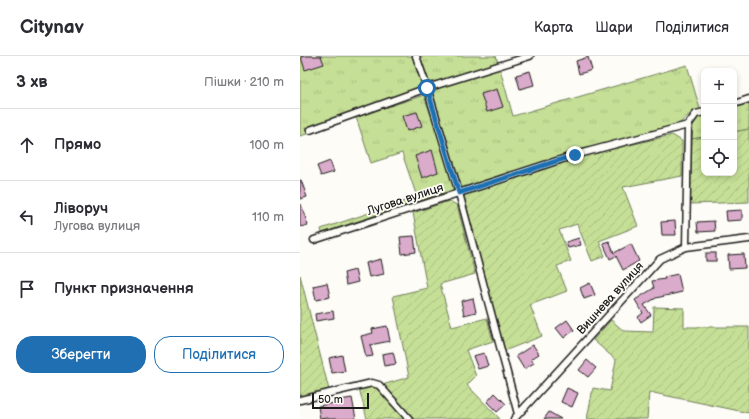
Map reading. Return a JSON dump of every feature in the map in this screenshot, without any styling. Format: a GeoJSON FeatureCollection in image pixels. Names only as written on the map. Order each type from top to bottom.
{"type":"FeatureCollection","features":[{"type":"Feature","properties":{"kind":"street"},"geometry":{"type":"LineString","coordinates":[[416,56],[459,193],[516,417]]}},
{"type":"Feature","properties":{"kind":"street"},"geometry":{"type":"LineString","coordinates":[[310,130],[427,88],[530,56]]}},
{"type":"Feature","properties":{"kind":"street"},"geometry":{"type":"LineString","coordinates":[[737,103],[749,99]]}},
{"type":"Feature","properties":{"kind":"street","name":"Лугова вулиця"},"geometry":{"type":"LineString","coordinates":[[314,240],[575,155],[688,125],[696,114],[701,113]]}},
{"type":"Feature","properties":{"kind":"street"},"geometry":{"type":"LineString","coordinates":[[686,247],[688,125]]}},
{"type":"Feature","properties":{"kind":"street","name":"Вишнева вулиця"},"geometry":{"type":"LineString","coordinates":[[516,417],[660,259],[686,247],[749,239]]}},
{"type":"Feature","properties":{"kind":"street"},"geometry":{"type":"LineString","coordinates":[[300,400],[372,382],[379,385],[409,419]]}},
{"type":"Feature","properties":{"kind":"green space"},"geometry":{"type":"Polygon","coordinates":[[[300,56],[412,56],[423,87],[305,128],[307,134],[300,136],[300,56]]]}},
{"type":"Feature","properties":{"kind":"green space"},"geometry":{"type":"Polygon","coordinates":[[[420,56],[496,56],[498,63],[430,84],[420,56]]]}},
{"type":"Feature","properties":{"kind":"green space"},"geometry":{"type":"Polygon","coordinates":[[[687,65],[700,109],[693,111],[679,124],[574,152],[462,188],[432,90],[500,69],[513,116],[687,65]]]}},
{"type":"Feature","properties":{"kind":"green space"},"geometry":{"type":"Polygon","coordinates":[[[424,95],[456,189],[322,233],[321,229],[417,197],[402,153],[371,163],[356,117],[424,95]]]}},
{"type":"Feature","properties":{"kind":"green space"},"geometry":{"type":"Polygon","coordinates":[[[749,103],[749,129],[737,131],[737,106],[749,103]]]}},
{"type":"Feature","properties":{"kind":"green space"},"geometry":{"type":"Polygon","coordinates":[[[701,116],[701,138],[692,139],[693,125],[698,117],[701,116]]]}},
{"type":"Feature","properties":{"kind":"green space"},"geometry":{"type":"Polygon","coordinates":[[[749,129],[749,202],[690,204],[692,139],[701,138],[701,176],[737,176],[737,131],[749,129]]]}},
{"type":"Feature","properties":{"kind":"green space"},"geometry":{"type":"Polygon","coordinates":[[[672,135],[682,141],[682,176],[623,187],[638,226],[599,241],[605,256],[592,261],[577,224],[559,230],[571,261],[557,266],[567,291],[530,305],[542,336],[504,351],[464,196],[575,158],[672,135]]]}},
{"type":"Feature","properties":{"kind":"green space"},"geometry":{"type":"Polygon","coordinates":[[[449,201],[457,205],[475,274],[440,284],[452,327],[487,318],[493,341],[466,350],[476,376],[467,385],[500,419],[412,419],[382,385],[409,377],[393,296],[427,288],[413,213],[449,201]]]}},
{"type":"Feature","properties":{"kind":"green space"},"geometry":{"type":"Polygon","coordinates":[[[300,275],[329,390],[301,397],[300,392],[300,275]]]}},
{"type":"Feature","properties":{"kind":"green space"},"geometry":{"type":"Polygon","coordinates":[[[654,307],[684,308],[684,327],[749,327],[749,413],[649,392],[647,419],[587,419],[593,388],[610,391],[616,360],[593,340],[611,320],[624,331],[653,332],[654,307]]]}},
{"type":"Feature","properties":{"kind":"green space"},"geometry":{"type":"Polygon","coordinates":[[[372,385],[377,387],[405,419],[367,419],[359,388],[372,385]]]}},
{"type":"Feature","properties":{"kind":"building"},"geometry":{"type":"Polygon","coordinates":[[[321,56],[324,64],[305,70],[301,57],[321,56]]]}},
{"type":"Feature","properties":{"kind":"building"},"geometry":{"type":"Polygon","coordinates":[[[588,57],[592,70],[579,74],[576,61],[588,57]]]}},
{"type":"Feature","properties":{"kind":"building"},"geometry":{"type":"Polygon","coordinates":[[[530,71],[534,85],[520,89],[516,75],[530,71]]]}},
{"type":"Feature","properties":{"kind":"building"},"geometry":{"type":"Polygon","coordinates":[[[497,89],[503,107],[487,112],[481,94],[497,89]]]}},
{"type":"Feature","properties":{"kind":"building"},"geometry":{"type":"Polygon","coordinates":[[[417,112],[422,126],[407,131],[402,116],[417,112]]]}},
{"type":"Feature","properties":{"kind":"building"},"geometry":{"type":"Polygon","coordinates":[[[432,150],[438,172],[422,178],[415,156],[432,150]]]}},
{"type":"Feature","properties":{"kind":"building"},"geometry":{"type":"Polygon","coordinates":[[[330,161],[334,172],[321,176],[317,166],[330,161]]]}},
{"type":"Feature","properties":{"kind":"building"},"geometry":{"type":"Polygon","coordinates":[[[300,180],[307,197],[300,199],[300,180]]]}},
{"type":"Feature","properties":{"kind":"building"},"geometry":{"type":"Polygon","coordinates":[[[300,204],[308,225],[300,227],[300,204]]]}},
{"type":"Feature","properties":{"kind":"building"},"geometry":{"type":"Polygon","coordinates":[[[742,210],[742,220],[727,221],[726,211],[742,210]]]}},
{"type":"Feature","properties":{"kind":"building"},"geometry":{"type":"Polygon","coordinates":[[[675,221],[676,235],[662,235],[661,222],[675,221]]]}},
{"type":"Feature","properties":{"kind":"building"},"geometry":{"type":"Polygon","coordinates":[[[714,221],[715,231],[698,232],[697,222],[714,221]]]}},
{"type":"Feature","properties":{"kind":"building"},"geometry":{"type":"Polygon","coordinates":[[[414,236],[416,252],[402,254],[400,237],[414,236]]]}},
{"type":"Feature","properties":{"kind":"building"},"geometry":{"type":"Polygon","coordinates":[[[579,238],[581,245],[568,248],[566,242],[579,238]]]}},
{"type":"Feature","properties":{"kind":"building"},"geometry":{"type":"Polygon","coordinates":[[[609,241],[614,253],[631,244],[639,261],[623,270],[616,256],[610,259],[603,243],[609,241]]]}},
{"type":"Feature","properties":{"kind":"building"},"geometry":{"type":"Polygon","coordinates":[[[706,253],[716,253],[716,261],[706,261],[706,253]]]}},
{"type":"Feature","properties":{"kind":"building"},"geometry":{"type":"Polygon","coordinates":[[[744,254],[745,268],[729,269],[728,255],[744,254]]]}},
{"type":"Feature","properties":{"kind":"building"},"geometry":{"type":"Polygon","coordinates":[[[381,259],[384,274],[369,277],[366,263],[381,259]]]}},
{"type":"Feature","properties":{"kind":"building"},"geometry":{"type":"Polygon","coordinates":[[[355,270],[358,282],[346,285],[344,273],[355,270]]]}},
{"type":"Feature","properties":{"kind":"building"},"geometry":{"type":"Polygon","coordinates":[[[678,274],[682,292],[656,298],[644,305],[651,315],[641,322],[638,317],[643,313],[635,300],[654,288],[652,281],[665,279],[664,277],[678,274]]]}},
{"type":"Feature","properties":{"kind":"building"},"geometry":{"type":"Polygon","coordinates":[[[327,283],[330,297],[316,300],[313,286],[327,283]]]}},
{"type":"Feature","properties":{"kind":"building"},"geometry":{"type":"Polygon","coordinates":[[[590,283],[595,295],[584,299],[580,288],[590,283]]]}},
{"type":"Feature","properties":{"kind":"building"},"geometry":{"type":"Polygon","coordinates":[[[473,298],[476,312],[464,315],[461,301],[473,298]]]}},
{"type":"Feature","properties":{"kind":"building"},"geometry":{"type":"Polygon","coordinates":[[[333,311],[334,318],[316,321],[315,314],[333,311]]]}},
{"type":"Feature","properties":{"kind":"building"},"geometry":{"type":"Polygon","coordinates":[[[567,320],[574,330],[564,338],[556,328],[567,320]]]}},
{"type":"Feature","properties":{"kind":"building"},"geometry":{"type":"Polygon","coordinates":[[[387,326],[390,341],[370,345],[373,356],[366,357],[361,336],[373,333],[372,329],[387,326]]]}},
{"type":"Feature","properties":{"kind":"building"},"geometry":{"type":"Polygon","coordinates":[[[533,345],[539,354],[531,359],[534,363],[524,369],[516,356],[533,345]]]}},
{"type":"Feature","properties":{"kind":"building"},"geometry":{"type":"Polygon","coordinates":[[[393,352],[396,364],[384,366],[382,354],[393,352]]]}},
{"type":"Feature","properties":{"kind":"building"},"geometry":{"type":"Polygon","coordinates":[[[484,353],[488,366],[478,369],[473,356],[484,353]]]}},
{"type":"Feature","properties":{"kind":"building"},"geometry":{"type":"Polygon","coordinates":[[[342,355],[345,371],[332,373],[329,358],[342,355]]]}},
{"type":"Feature","properties":{"kind":"building"},"geometry":{"type":"Polygon","coordinates":[[[587,360],[596,368],[588,377],[579,370],[587,360]]]}},
{"type":"Feature","properties":{"kind":"building"},"geometry":{"type":"Polygon","coordinates":[[[567,388],[578,393],[572,407],[561,402],[567,388]]]}},
{"type":"Feature","properties":{"kind":"building"},"geometry":{"type":"Polygon","coordinates":[[[495,393],[506,404],[497,412],[487,402],[495,393]]]}},
{"type":"Feature","properties":{"kind":"building"},"geometry":{"type":"Polygon","coordinates":[[[352,398],[356,419],[320,419],[318,406],[352,398]]]}},
{"type":"Feature","properties":{"kind":"building"},"geometry":{"type":"Polygon","coordinates":[[[549,412],[561,419],[544,419],[549,412]]]}},
{"type":"Feature","properties":{"kind":"route"},"geometry":{"type":"LineString","coordinates":[[427,88],[459,193],[575,155]]}}]}
